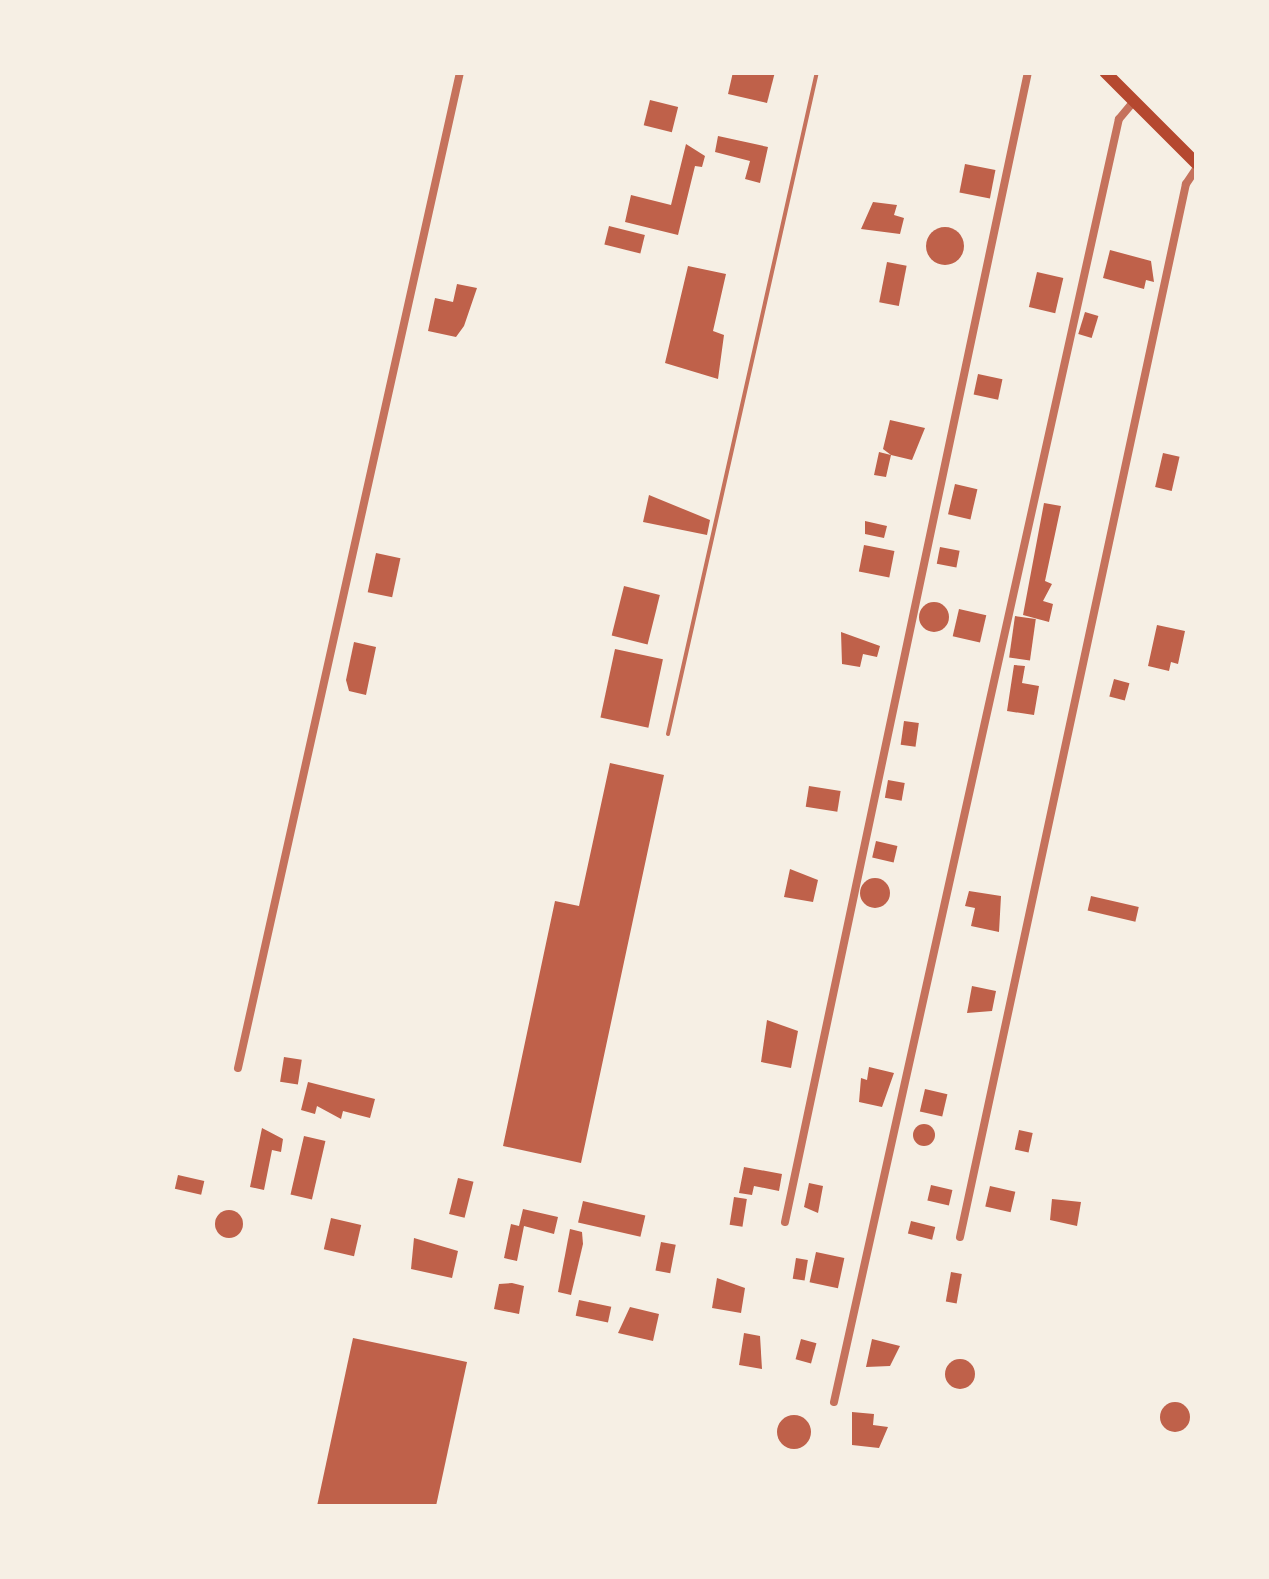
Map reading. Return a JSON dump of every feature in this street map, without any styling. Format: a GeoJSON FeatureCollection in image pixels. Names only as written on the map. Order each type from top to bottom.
{"type":"FeatureCollection","features":[{"type":"Feature","properties":{"kind":"main road"},"geometry":{"type":"LineString","coordinates":[[1105,72],[1196,166]]}},
{"type":"Feature","properties":{"kind":"street"},"geometry":{"type":"LineString","coordinates":[[238,1068],[460,72]]}},
{"type":"Feature","properties":{"kind":"street"},"geometry":{"type":"LineString","coordinates":[[785,1222],[1028,72]]}},
{"type":"Feature","properties":{"kind":"street"},"geometry":{"type":"LineString","coordinates":[[834,1402],[1120,119],[1134,101]]}},
{"type":"Feature","properties":{"kind":"street"},"geometry":{"type":"LineString","coordinates":[[960,1237],[1186,184],[1196,166]]}},
{"type":"Feature","properties":{"kind":"lane"},"geometry":{"type":"LineString","coordinates":[[668,734],[817,72]]}},
{"type":"Feature","properties":{"kind":"building"},"geometry":{"type":"Polygon","coordinates":[[[733,72],[775,72],[767,103],[728,94],[733,72]]]}},
{"type":"Feature","properties":{"kind":"building"},"geometry":{"type":"Polygon","coordinates":[[[650,100],[678,107],[672,132],[644,125],[650,100]]]}},
{"type":"Feature","properties":{"kind":"building"},"geometry":{"type":"Polygon","coordinates":[[[718,136],[768,147],[760,183],[745,179],[750,161],[715,152],[718,136]]]}},
{"type":"Feature","properties":{"kind":"building"},"geometry":{"type":"Polygon","coordinates":[[[686,144],[705,156],[702,167],[695,166],[678,235],[625,222],[631,195],[671,205],[686,144]]]}},
{"type":"Feature","properties":{"kind":"building"},"geometry":{"type":"Polygon","coordinates":[[[965,164],[995,170],[990,198],[959,192],[965,164]]]}},
{"type":"Feature","properties":{"kind":"building"},"geometry":{"type":"Polygon","coordinates":[[[873,202],[897,205],[894,215],[904,218],[900,234],[861,229],[873,202]]]}},
{"type":"Feature","properties":{"kind":"building"},"geometry":{"type":"Polygon","coordinates":[[[609,226],[645,235],[640,253],[604,244],[609,226]]]}},
{"type":"Feature","properties":{"kind":"building"},"geometry":{"type":"Polygon","coordinates":[[[945,227],[959,232],[964,246],[959,260],[945,265],[931,260],[926,246],[931,232],[945,227]]]}},
{"type":"Feature","properties":{"kind":"building"},"geometry":{"type":"Polygon","coordinates":[[[1110,250],[1151,261],[1154,282],[1146,280],[1144,289],[1103,278],[1110,250]]]}},
{"type":"Feature","properties":{"kind":"building"},"geometry":{"type":"Polygon","coordinates":[[[887,262],[907,266],[899,306],[879,302],[887,262]]]}},
{"type":"Feature","properties":{"kind":"building"},"geometry":{"type":"Polygon","coordinates":[[[688,266],[726,274],[713,331],[724,335],[718,379],[665,363],[688,266]]]}},
{"type":"Feature","properties":{"kind":"building"},"geometry":{"type":"Polygon","coordinates":[[[1037,272],[1063,278],[1055,313],[1029,307],[1037,272]]]}},
{"type":"Feature","properties":{"kind":"building"},"geometry":{"type":"Polygon","coordinates":[[[457,284],[477,288],[464,326],[456,337],[428,331],[435,298],[453,302],[457,284]]]}},
{"type":"Feature","properties":{"kind":"building"},"geometry":{"type":"Polygon","coordinates":[[[1085,312],[1098,316],[1092,338],[1078,334],[1085,312]]]}},
{"type":"Feature","properties":{"kind":"building"},"geometry":{"type":"Polygon","coordinates":[[[978,374],[1002,379],[998,400],[974,395],[978,374]]]}},
{"type":"Feature","properties":{"kind":"building"},"geometry":{"type":"Polygon","coordinates":[[[890,420],[925,428],[912,460],[883,449],[890,420]]]}},
{"type":"Feature","properties":{"kind":"building"},"geometry":{"type":"Polygon","coordinates":[[[879,452],[891,455],[886,477],[874,475],[879,452]]]}},
{"type":"Feature","properties":{"kind":"building"},"geometry":{"type":"Polygon","coordinates":[[[1163,453],[1180,457],[1172,491],[1155,487],[1163,453]]]}},
{"type":"Feature","properties":{"kind":"building"},"geometry":{"type":"Polygon","coordinates":[[[955,484],[977,489],[970,519],[948,514],[955,484]]]}},
{"type":"Feature","properties":{"kind":"building"},"geometry":{"type":"Polygon","coordinates":[[[649,495],[710,520],[707,535],[643,522],[649,495]]]}},
{"type":"Feature","properties":{"kind":"building"},"geometry":{"type":"Polygon","coordinates":[[[1044,503],[1061,506],[1045,581],[1052,584],[1043,601],[1053,604],[1049,622],[1023,615],[1044,503]]]}},
{"type":"Feature","properties":{"kind":"building"},"geometry":{"type":"Polygon","coordinates":[[[865,521],[887,526],[884,538],[865,534],[865,521]]]}},
{"type":"Feature","properties":{"kind":"building"},"geometry":{"type":"Polygon","coordinates":[[[864,545],[894,551],[889,577],[859,572],[864,545]]]}},
{"type":"Feature","properties":{"kind":"building"},"geometry":{"type":"Polygon","coordinates":[[[940,547],[960,551],[956,568],[937,564],[940,547]]]}},
{"type":"Feature","properties":{"kind":"building"},"geometry":{"type":"Polygon","coordinates":[[[376,553],[400,558],[392,597],[368,592],[376,553]]]}},
{"type":"Feature","properties":{"kind":"building"},"geometry":{"type":"Polygon","coordinates":[[[624,586],[660,595],[648,644],[612,635],[624,586]]]}},
{"type":"Feature","properties":{"kind":"building"},"geometry":{"type":"Polygon","coordinates":[[[934,602],[945,606],[949,617],[945,628],[934,632],[923,628],[919,617],[923,606],[934,602]]]}},
{"type":"Feature","properties":{"kind":"building"},"geometry":{"type":"Polygon","coordinates":[[[959,609],[986,615],[980,643],[953,636],[959,609]]]}},
{"type":"Feature","properties":{"kind":"building"},"geometry":{"type":"Polygon","coordinates":[[[1015,616],[1036,619],[1030,661],[1009,658],[1015,616]]]}},
{"type":"Feature","properties":{"kind":"building"},"geometry":{"type":"Polygon","coordinates":[[[1157,625],[1185,631],[1178,664],[1171,662],[1169,671],[1148,666],[1157,625]]]}},
{"type":"Feature","properties":{"kind":"building"},"geometry":{"type":"Polygon","coordinates":[[[841,632],[880,646],[877,657],[863,654],[860,667],[842,664],[841,632]]]}},
{"type":"Feature","properties":{"kind":"building"},"geometry":{"type":"Polygon","coordinates":[[[354,642],[376,647],[366,695],[349,691],[346,680],[354,642]]]}},
{"type":"Feature","properties":{"kind":"building"},"geometry":{"type":"Polygon","coordinates":[[[615,649],[663,659],[648,728],[600,717],[615,649]]]}},
{"type":"Feature","properties":{"kind":"building"},"geometry":{"type":"Polygon","coordinates":[[[1014,665],[1025,666],[1022,683],[1039,686],[1034,715],[1007,711],[1014,665]]]}},
{"type":"Feature","properties":{"kind":"building"},"geometry":{"type":"Polygon","coordinates":[[[1114,679],[1129,683],[1125,701],[1109,696],[1114,679]]]}},
{"type":"Feature","properties":{"kind":"building"},"geometry":{"type":"Polygon","coordinates":[[[904,721],[919,723],[916,747],[901,745],[904,721]]]}},
{"type":"Feature","properties":{"kind":"building"},"geometry":{"type":"Polygon","coordinates":[[[610,763],[664,775],[581,1163],[503,1146],[555,901],[579,906],[610,763]]]}},
{"type":"Feature","properties":{"kind":"building"},"geometry":{"type":"Polygon","coordinates":[[[888,780],[905,783],[902,801],[885,798],[888,780]]]}},
{"type":"Feature","properties":{"kind":"building"},"geometry":{"type":"Polygon","coordinates":[[[809,786],[841,791],[837,812],[806,807],[809,786]]]}},
{"type":"Feature","properties":{"kind":"building"},"geometry":{"type":"Polygon","coordinates":[[[876,841],[897,846],[894,863],[872,858],[876,841]]]}},
{"type":"Feature","properties":{"kind":"building"},"geometry":{"type":"Polygon","coordinates":[[[790,869],[818,880],[813,902],[784,897],[790,869]]]}},
{"type":"Feature","properties":{"kind":"building"},"geometry":{"type":"Polygon","coordinates":[[[875,878],[886,882],[890,893],[886,904],[875,908],[864,904],[860,893],[864,882],[875,878]]]}},
{"type":"Feature","properties":{"kind":"building"},"geometry":{"type":"Polygon","coordinates":[[[969,891],[1001,896],[999,932],[971,926],[975,908],[965,906],[969,891]]]}},
{"type":"Feature","properties":{"kind":"building"},"geometry":{"type":"Polygon","coordinates":[[[1091,896],[1139,907],[1135,922],[1088,911],[1091,896]]]}},
{"type":"Feature","properties":{"kind":"building"},"geometry":{"type":"Polygon","coordinates":[[[972,986],[996,991],[992,1011],[967,1013],[972,986]]]}},
{"type":"Feature","properties":{"kind":"building"},"geometry":{"type":"Polygon","coordinates":[[[767,1020],[798,1031],[791,1068],[761,1062],[767,1020]]]}},
{"type":"Feature","properties":{"kind":"building"},"geometry":{"type":"Polygon","coordinates":[[[284,1057],[302,1060],[298,1085],[280,1082],[284,1057]]]}},
{"type":"Feature","properties":{"kind":"building"},"geometry":{"type":"Polygon","coordinates":[[[869,1067],[894,1073],[882,1107],[859,1102],[861,1078],[867,1080],[869,1067]]]}},
{"type":"Feature","properties":{"kind":"building"},"geometry":{"type":"Polygon","coordinates":[[[308,1082],[375,1099],[370,1118],[343,1111],[341,1119],[317,1106],[315,1114],[301,1110],[308,1082]]]}},
{"type":"Feature","properties":{"kind":"building"},"geometry":{"type":"Polygon","coordinates":[[[925,1089],[947,1094],[942,1117],[920,1111],[925,1089]]]}},
{"type":"Feature","properties":{"kind":"building"},"geometry":{"type":"Polygon","coordinates":[[[924,1124],[932,1127],[932,1143],[924,1146],[916,1143],[913,1135],[916,1127],[924,1124]]]}},
{"type":"Feature","properties":{"kind":"building"},"geometry":{"type":"Polygon","coordinates":[[[262,1128],[283,1139],[281,1152],[272,1150],[264,1190],[250,1187],[262,1128]]]}},
{"type":"Feature","properties":{"kind":"building"},"geometry":{"type":"Polygon","coordinates":[[[1019,1130],[1033,1133],[1029,1152],[1015,1150],[1019,1130]]]}},
{"type":"Feature","properties":{"kind":"building"},"geometry":{"type":"Polygon","coordinates":[[[304,1136],[325,1141],[312,1199],[291,1194],[304,1136]]]}},
{"type":"Feature","properties":{"kind":"building"},"geometry":{"type":"Polygon","coordinates":[[[744,1167],[782,1174],[779,1191],[754,1186],[752,1195],[739,1193],[744,1167]]]}},
{"type":"Feature","properties":{"kind":"building"},"geometry":{"type":"Polygon","coordinates":[[[178,1175],[204,1181],[201,1195],[175,1189],[178,1175]]]}},
{"type":"Feature","properties":{"kind":"building"},"geometry":{"type":"Polygon","coordinates":[[[458,1178],[474,1182],[465,1218],[449,1214],[458,1178]]]}},
{"type":"Feature","properties":{"kind":"building"},"geometry":{"type":"Polygon","coordinates":[[[809,1183],[823,1186],[818,1213],[804,1207],[809,1183]]]}},
{"type":"Feature","properties":{"kind":"building"},"geometry":{"type":"Polygon","coordinates":[[[931,1185],[952,1190],[949,1206],[927,1201],[931,1185]]]}},
{"type":"Feature","properties":{"kind":"building"},"geometry":{"type":"Polygon","coordinates":[[[990,1186],[1015,1192],[1011,1212],[985,1206],[990,1186]]]}},
{"type":"Feature","properties":{"kind":"building"},"geometry":{"type":"Polygon","coordinates":[[[734,1197],[747,1199],[742,1227],[730,1225],[734,1197]]]}},
{"type":"Feature","properties":{"kind":"building"},"geometry":{"type":"Polygon","coordinates":[[[1052,1199],[1081,1202],[1077,1226],[1050,1220],[1052,1199]]]}},
{"type":"Feature","properties":{"kind":"building"},"geometry":{"type":"Polygon","coordinates":[[[583,1201],[645,1215],[640,1237],[578,1222],[583,1201]]]}},
{"type":"Feature","properties":{"kind":"building"},"geometry":{"type":"Polygon","coordinates":[[[523,1209],[558,1217],[554,1234],[524,1226],[517,1261],[504,1258],[511,1224],[519,1226],[523,1209]]]}},
{"type":"Feature","properties":{"kind":"building"},"geometry":{"type":"Polygon","coordinates":[[[229,1210],[239,1214],[243,1224],[239,1234],[229,1238],[219,1234],[215,1224],[219,1214],[229,1210]]]}},
{"type":"Feature","properties":{"kind":"building"},"geometry":{"type":"Polygon","coordinates":[[[331,1218],[361,1225],[354,1256],[324,1249],[331,1218]]]}},
{"type":"Feature","properties":{"kind":"building"},"geometry":{"type":"Polygon","coordinates":[[[911,1221],[935,1227],[932,1240],[908,1234],[911,1221]]]}},
{"type":"Feature","properties":{"kind":"building"},"geometry":{"type":"Polygon","coordinates":[[[570,1229],[582,1232],[583,1244],[571,1295],[558,1292],[570,1229]]]}},
{"type":"Feature","properties":{"kind":"building"},"geometry":{"type":"Polygon","coordinates":[[[414,1238],[458,1251],[452,1278],[411,1269],[414,1238]]]}},
{"type":"Feature","properties":{"kind":"building"},"geometry":{"type":"Polygon","coordinates":[[[661,1242],[676,1245],[670,1273],[655,1270],[661,1242]]]}},
{"type":"Feature","properties":{"kind":"building"},"geometry":{"type":"Polygon","coordinates":[[[816,1252],[844,1258],[838,1288],[810,1282],[816,1252]]]}},
{"type":"Feature","properties":{"kind":"building"},"geometry":{"type":"Polygon","coordinates":[[[796,1258],[808,1260],[805,1281],[793,1279],[796,1258]]]}},
{"type":"Feature","properties":{"kind":"building"},"geometry":{"type":"Polygon","coordinates":[[[951,1272],[962,1274],[957,1303],[946,1302],[951,1272]]]}},
{"type":"Feature","properties":{"kind":"building"},"geometry":{"type":"Polygon","coordinates":[[[717,1278],[745,1288],[741,1313],[712,1308],[717,1278]]]}},
{"type":"Feature","properties":{"kind":"building"},"geometry":{"type":"Polygon","coordinates":[[[499,1284],[524,1286],[519,1314],[494,1309],[499,1284]]]}},
{"type":"Feature","properties":{"kind":"building"},"geometry":{"type":"Polygon","coordinates":[[[579,1300],[611,1307],[608,1323],[576,1316],[579,1300]]]}},
{"type":"Feature","properties":{"kind":"building"},"geometry":{"type":"Polygon","coordinates":[[[630,1307],[659,1314],[653,1341],[618,1333],[630,1307]]]}},
{"type":"Feature","properties":{"kind":"building"},"geometry":{"type":"Polygon","coordinates":[[[744,1333],[760,1336],[762,1369],[739,1365],[744,1333]]]}},
{"type":"Feature","properties":{"kind":"building"},"geometry":{"type":"Polygon","coordinates":[[[353,1338],[467,1362],[436,1506],[317,1506],[353,1338]]]}},
{"type":"Feature","properties":{"kind":"building"},"geometry":{"type":"Polygon","coordinates":[[[801,1339],[816,1343],[811,1363],[796,1359],[801,1339]]]}},
{"type":"Feature","properties":{"kind":"building"},"geometry":{"type":"Polygon","coordinates":[[[872,1339],[900,1346],[890,1366],[866,1367],[872,1339]]]}},
{"type":"Feature","properties":{"kind":"building"},"geometry":{"type":"Polygon","coordinates":[[[960,1359],[974,1368],[975,1374],[966,1388],[960,1389],[946,1380],[945,1374],[954,1360],[960,1359]]]}},
{"type":"Feature","properties":{"kind":"building"},"geometry":{"type":"Polygon","coordinates":[[[1175,1402],[1186,1406],[1190,1417],[1186,1428],[1175,1432],[1164,1428],[1160,1417],[1164,1406],[1175,1402]]]}},
{"type":"Feature","properties":{"kind":"building"},"geometry":{"type":"Polygon","coordinates":[[[852,1412],[874,1414],[873,1425],[888,1427],[879,1448],[852,1445],[852,1412]]]}},
{"type":"Feature","properties":{"kind":"building"},"geometry":{"type":"Polygon","coordinates":[[[794,1415],[806,1420],[811,1432],[806,1444],[794,1449],[782,1444],[777,1432],[782,1420],[794,1415]]]}}]}
